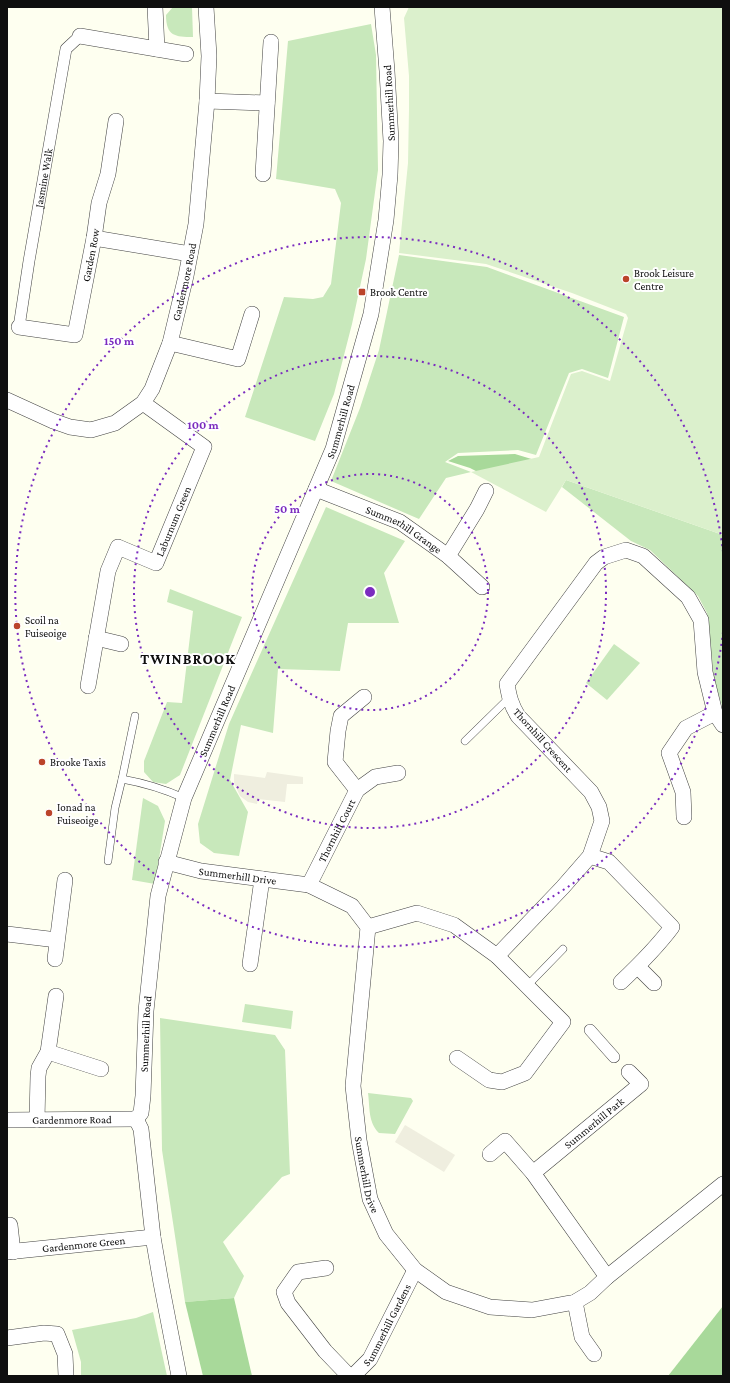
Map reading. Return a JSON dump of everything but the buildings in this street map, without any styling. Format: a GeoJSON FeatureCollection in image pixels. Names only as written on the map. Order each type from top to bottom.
{"type":"FeatureCollection","features":[{"type":"Feature","properties":{"kind":"street"},"geometry":{"type":"LineString","coordinates":[[155,7],[157,49]]}},
{"type":"Feature","properties":{"kind":"street","name":"Gardenmore Road"},"geometry":{"type":"LineString","coordinates":[[7,400],[53,421],[70,427],[91,430],[115,423],[142,403],[152,389],[170,343],[186,276],[196,224],[207,101],[209,56],[206,7]]}},
{"type":"Feature","properties":{"kind":"street","name":"Summerhill Road"},"geometry":{"type":"LineString","coordinates":[[136,1119],[141,1113],[143,1096],[146,1011],[158,896],[184,798],[333,449],[369,322],[386,220],[390,175],[391,141],[382,7]]}},
{"type":"Feature","properties":{"kind":"street"},"geometry":{"type":"LineString","coordinates":[[80,36],[186,54]]}},
{"type":"Feature","properties":{"kind":"street","name":"Jasmine Walk"},"geometry":{"type":"LineString","coordinates":[[19,327],[66,49],[80,36]]}},
{"type":"Feature","properties":{"kind":"street"},"geometry":{"type":"LineString","coordinates":[[263,174],[272,42]]}},
{"type":"Feature","properties":{"kind":"street"},"geometry":{"type":"LineString","coordinates":[[207,101],[267,103]]}},
{"type":"Feature","properties":{"kind":"street","name":"Garden Row"},"geometry":{"type":"LineString","coordinates":[[19,327],[75,335],[94,238],[99,203],[108,174],[116,121]]}},
{"type":"Feature","properties":{"kind":"street"},"geometry":{"type":"LineString","coordinates":[[94,238],[190,254]]}},
{"type":"Feature","properties":{"kind":"street"},"geometry":{"type":"LineString","coordinates":[[170,343],[238,359],[252,314]]}},
{"type":"Feature","properties":{"kind":"street","name":"Laburnum Green"},"geometry":{"type":"LineString","coordinates":[[88,686],[108,571],[118,547],[156,563],[204,447],[142,403]]}},
{"type":"Feature","properties":{"kind":"street","name":"Summerhill Grange"},"geometry":{"type":"LineString","coordinates":[[316,490],[400,522],[448,556],[482,587]]}},
{"type":"Feature","properties":{"kind":"street"},"geometry":{"type":"LineString","coordinates":[[448,556],[477,509],[486,491]]}},
{"type":"Feature","properties":{"kind":"street","name":"Thornhill Crescent"},"geometry":{"type":"LineString","coordinates":[[497,956],[563,887],[590,856],[602,821],[599,807],[591,792],[518,716],[509,698],[507,684],[596,563],[604,557],[626,550],[643,556],[688,597],[701,620],[706,672],[719,719]]}},
{"type":"Feature","properties":{"kind":"street"},"geometry":{"type":"LineString","coordinates":[[96,638],[121,644]]}},
{"type":"Feature","properties":{"kind":"street","name":"Thornhill Court"},"geometry":{"type":"LineString","coordinates":[[309,885],[357,790],[335,762],[341,716],[364,697]]}},
{"type":"Feature","properties":{"kind":"street"},"geometry":{"type":"LineString","coordinates":[[684,817],[683,792],[669,753],[686,728],[719,719]]}},
{"type":"Feature","properties":{"kind":"street"},"geometry":{"type":"LineString","coordinates":[[357,790],[375,777],[398,773]]}},
{"type":"Feature","properties":{"kind":"street"},"geometry":{"type":"LineString","coordinates":[[590,856],[609,862],[672,927],[638,967],[621,982]]}},
{"type":"Feature","properties":{"kind":"street","name":"Summerhill Drive"},"geometry":{"type":"LineString","coordinates":[[166,862],[201,870],[309,885],[352,906],[368,927],[353,1086],[359,1140],[370,1199],[386,1234],[415,1270],[446,1292],[490,1307],[532,1310],[575,1302],[590,1293],[607,1277],[723,1184]]}},
{"type":"Feature","properties":{"kind":"street"},"geometry":{"type":"LineString","coordinates":[[250,964],[262,879]]}},
{"type":"Feature","properties":{"kind":"street"},"geometry":{"type":"LineString","coordinates":[[55,959],[65,880]]}},
{"type":"Feature","properties":{"kind":"street"},"geometry":{"type":"LineString","coordinates":[[368,927],[417,913],[454,925],[497,956],[563,1022],[524,1073],[502,1082],[489,1080],[457,1058]]}},
{"type":"Feature","properties":{"kind":"street"},"geometry":{"type":"LineString","coordinates":[[7,934],[57,940]]}},
{"type":"Feature","properties":{"kind":"street"},"geometry":{"type":"LineString","coordinates":[[638,967],[654,983]]}},
{"type":"Feature","properties":{"kind":"street"},"geometry":{"type":"LineString","coordinates":[[37,1120],[39,1068],[48,1052],[56,996]]}},
{"type":"Feature","properties":{"kind":"street"},"geometry":{"type":"LineString","coordinates":[[590,1030],[614,1057]]}},
{"type":"Feature","properties":{"kind":"street"},"geometry":{"type":"LineString","coordinates":[[48,1052],[101,1069]]}},
{"type":"Feature","properties":{"kind":"street","name":"Summerhill Park"},"geometry":{"type":"LineString","coordinates":[[533,1173],[641,1084],[630,1072]]}},
{"type":"Feature","properties":{"kind":"street"},"geometry":{"type":"LineString","coordinates":[[136,1119],[141,1129],[153,1237],[179,1376]]}},
{"type":"Feature","properties":{"kind":"street","name":"Gardenmore Road"},"geometry":{"type":"LineString","coordinates":[[7,1120],[136,1119]]}},
{"type":"Feature","properties":{"kind":"street"},"geometry":{"type":"LineString","coordinates":[[490,1154],[505,1141],[533,1173],[607,1277]]}},
{"type":"Feature","properties":{"kind":"street","name":"Gardenmore Green"},"geometry":{"type":"LineString","coordinates":[[10,1225],[10,1252],[153,1237]]}},
{"type":"Feature","properties":{"kind":"street"},"geometry":{"type":"LineString","coordinates":[[326,1268],[298,1272],[284,1292],[288,1303],[325,1351],[349,1376]]}},
{"type":"Feature","properties":{"kind":"street","name":"Summerhill Gardens"},"geometry":{"type":"LineString","coordinates":[[353,1376],[370,1359],[415,1270]]}},
{"type":"Feature","properties":{"kind":"street"},"geometry":{"type":"LineString","coordinates":[[575,1302],[582,1337],[594,1354]]}},
{"type":"Feature","properties":{"kind":"street"},"geometry":{"type":"LineString","coordinates":[[7,1338],[44,1333],[57,1334],[65,1354],[66,1376]]}},
{"type":"Feature","properties":{"kind":"lane"},"geometry":{"type":"LineString","coordinates":[[465,741],[509,698]]}},
{"type":"Feature","properties":{"kind":"lane"},"geometry":{"type":"LineString","coordinates":[[108,861],[115,808],[135,716]]}},
{"type":"Feature","properties":{"kind":"lane"},"geometry":{"type":"LineString","coordinates":[[122,779],[140,783],[184,798]]}},
{"type":"Feature","properties":{"kind":"lane"},"geometry":{"type":"LineString","coordinates":[[526,986],[563,949]]}},
{"type":"Feature","properties":{"kind":"green space"},"geometry":{"type":"Polygon","coordinates":[[[173,7],[192,7],[193,37],[177,36],[170,31],[166,22],[166,15],[173,7]]]}},
{"type":"Feature","properties":{"kind":"green space","name":"Brook Leisure Centre"},"geometry":{"type":"Polygon","coordinates":[[[409,7],[723,7],[723,535],[566,480],[546,512],[471,472],[539,457],[571,374],[582,371],[610,381],[628,318],[626,314],[572,293],[486,264],[399,253],[408,163],[409,76],[404,18],[409,7]]]}},
{"type":"Feature","properties":{"kind":"green space"},"geometry":{"type":"Polygon","coordinates":[[[371,24],[376,55],[378,170],[366,259],[352,324],[334,394],[315,441],[245,417],[284,297],[313,299],[323,297],[331,284],[341,203],[335,189],[276,179],[288,41],[371,24]]]}},
{"type":"Feature","properties":{"kind":"green space"},"geometry":{"type":"Polygon","coordinates":[[[399,255],[487,267],[624,317],[608,378],[582,369],[569,373],[536,455],[518,450],[458,453],[445,462],[471,472],[446,478],[419,519],[331,481],[360,408],[379,350],[399,255]]]}},
{"type":"Feature","properties":{"kind":"green space"},"geometry":{"type":"Polygon","coordinates":[[[515,454],[538,461],[546,507],[470,468],[448,461],[458,456],[515,454]]]}},
{"type":"Feature","properties":{"kind":"green space"},"geometry":{"type":"Polygon","coordinates":[[[566,480],[723,535],[723,709],[714,679],[707,613],[698,596],[650,550],[631,541],[562,487],[566,480]]]}},
{"type":"Feature","properties":{"kind":"green space"},"geometry":{"type":"Polygon","coordinates":[[[326,507],[405,541],[384,573],[399,623],[348,623],[340,671],[278,669],[273,733],[241,725],[230,780],[248,812],[239,856],[214,853],[200,843],[198,824],[229,724],[326,507]]]}},
{"type":"Feature","properties":{"kind":"green space"},"geometry":{"type":"Polygon","coordinates":[[[170,589],[242,617],[180,775],[166,784],[153,782],[144,772],[144,761],[167,702],[182,703],[193,611],[167,602],[170,589]]]}},
{"type":"Feature","properties":{"kind":"green space"},"geometry":{"type":"Polygon","coordinates":[[[614,644],[640,663],[607,700],[586,683],[614,644]]]}},
{"type":"Feature","properties":{"kind":"green space"},"geometry":{"type":"Polygon","coordinates":[[[143,798],[158,806],[165,821],[155,884],[132,880],[143,798]]]}},
{"type":"Feature","properties":{"kind":"green space"},"geometry":{"type":"Polygon","coordinates":[[[245,1004],[293,1011],[291,1029],[242,1022],[245,1004]]]}},
{"type":"Feature","properties":{"kind":"green space"},"geometry":{"type":"Polygon","coordinates":[[[160,1018],[275,1035],[285,1050],[290,1174],[282,1177],[223,1242],[244,1276],[234,1298],[185,1302],[162,1150],[160,1018]]]}},
{"type":"Feature","properties":{"kind":"green space"},"geometry":{"type":"Polygon","coordinates":[[[368,1093],[411,1098],[413,1101],[395,1134],[379,1133],[375,1129],[370,1114],[368,1093]]]}},
{"type":"Feature","properties":{"kind":"green space"},"geometry":{"type":"Polygon","coordinates":[[[234,1298],[252,1376],[203,1376],[185,1302],[234,1298]]]}},
{"type":"Feature","properties":{"kind":"green space"},"geometry":{"type":"Polygon","coordinates":[[[723,1306],[723,1376],[668,1376],[723,1306]]]}},
{"type":"Feature","properties":{"kind":"green space"},"geometry":{"type":"Polygon","coordinates":[[[153,1312],[167,1376],[81,1376],[81,1362],[72,1330],[136,1318],[153,1312]]]}},
{"type":"Feature","properties":{"kind":"shaded area"},"geometry":{"type":"Polygon","coordinates":[[[267,772],[303,777],[303,784],[287,784],[285,802],[258,799],[257,804],[248,802],[240,796],[234,783],[234,774],[265,778],[267,772]]]}},
{"type":"Feature","properties":{"kind":"shaded area"},"geometry":{"type":"Polygon","coordinates":[[[405,1125],[455,1155],[444,1172],[395,1142],[405,1125]]]}},
{"type":"Feature","properties":{"kind":"place","name":"Brook Leisure Centre"},"geometry":{"type":"Point","coordinates":[626,279]}},
{"type":"Feature","properties":{"kind":"place","name":"Brook Centre"},"geometry":{"type":"Point","coordinates":[362,292]}},
{"type":"Feature","properties":{"kind":"place","name":"Scoil na Fuiseoige"},"geometry":{"type":"Point","coordinates":[17,626]}},
{"type":"Feature","properties":{"kind":"place","name":"Brooke Taxis"},"geometry":{"type":"Point","coordinates":[42,762]}},
{"type":"Feature","properties":{"kind":"place","name":"Ionad na Fuiseoige"},"geometry":{"type":"Point","coordinates":[49,813]}},
{"type":"Feature","properties":{"kind":"district","name":"TWINBROOK"},"geometry":{"type":"Point","coordinates":[188,659]}}]}
